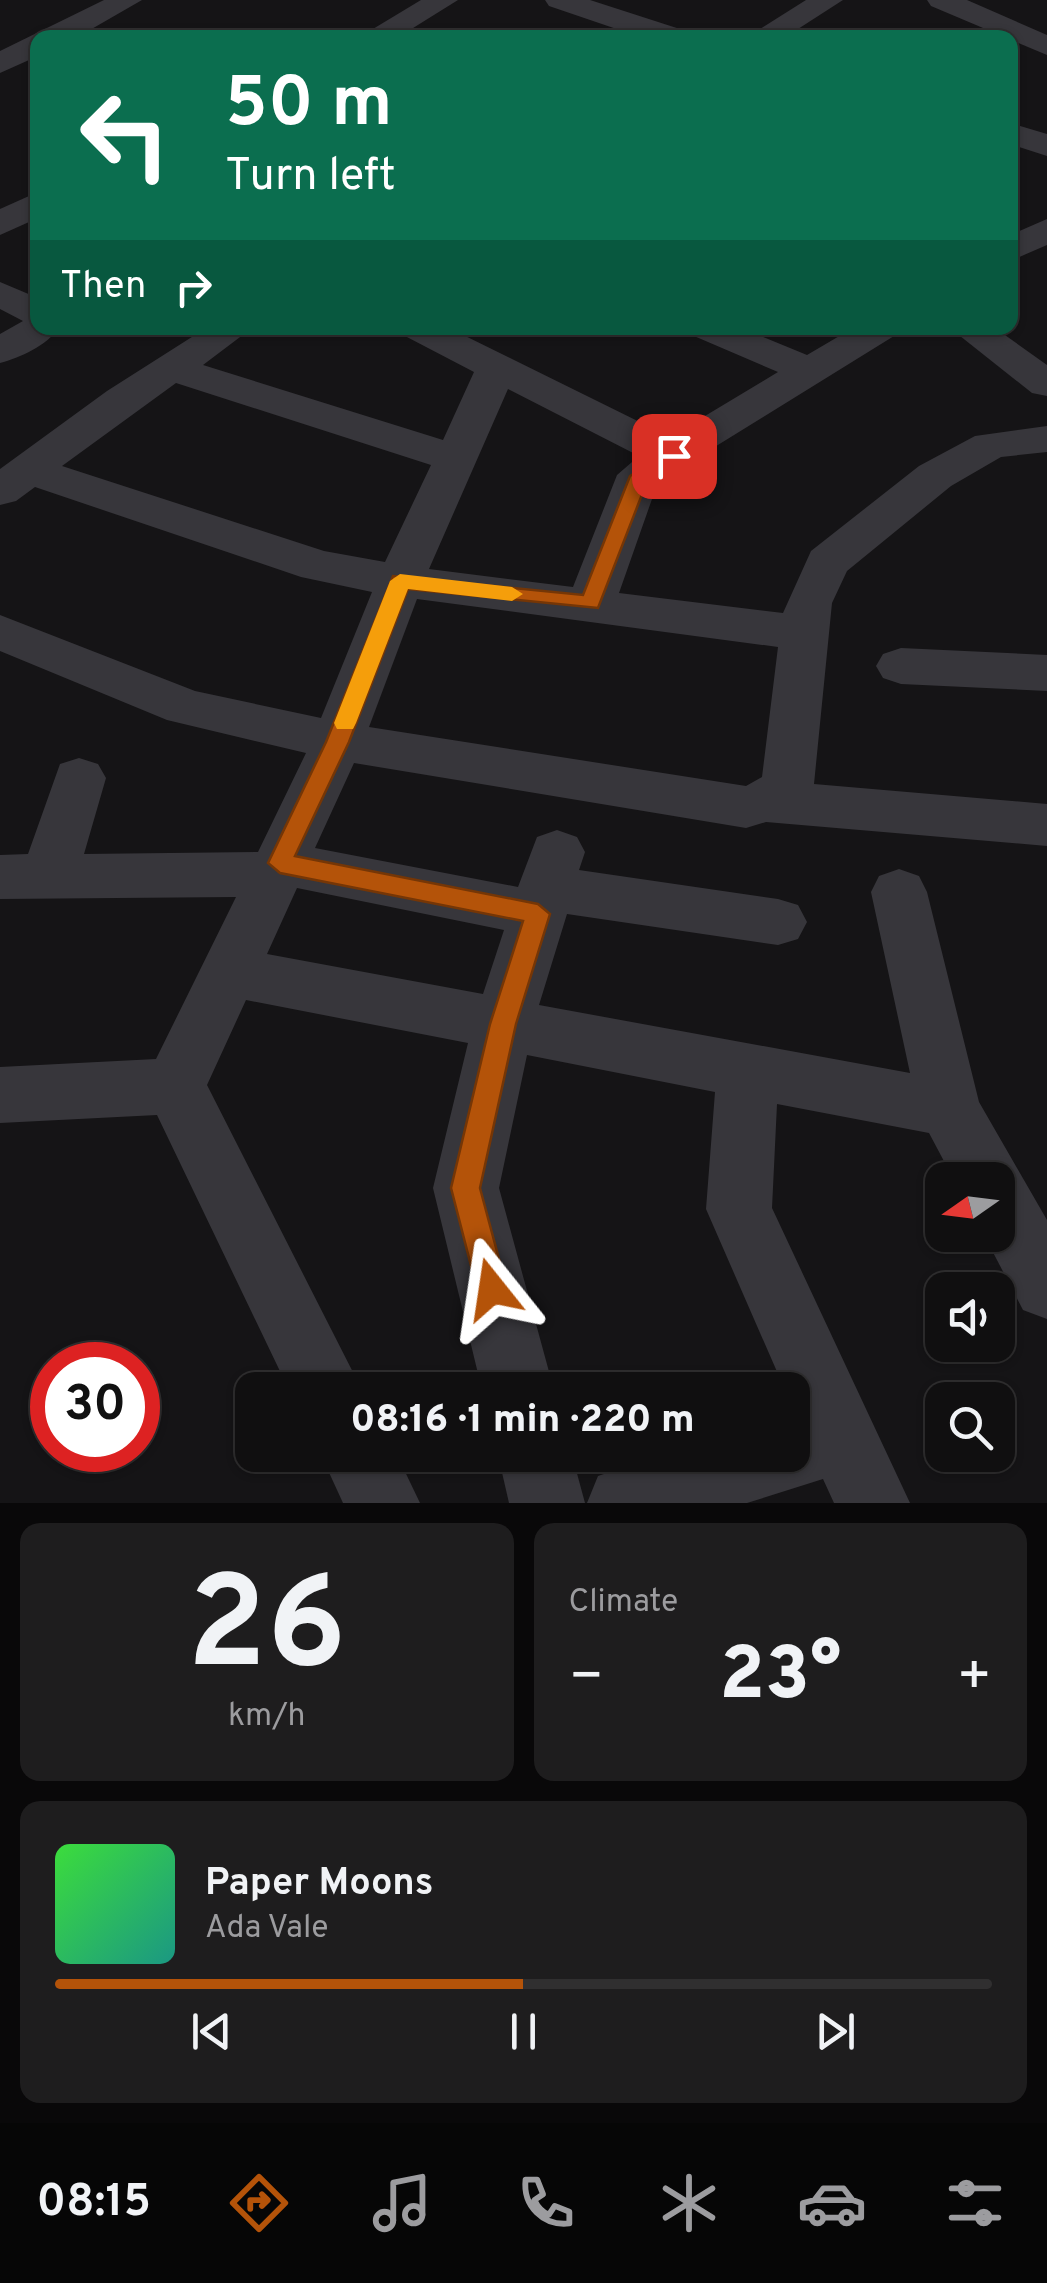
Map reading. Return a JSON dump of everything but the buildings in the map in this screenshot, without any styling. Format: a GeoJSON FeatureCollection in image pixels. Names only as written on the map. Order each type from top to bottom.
{"type":"FeatureCollection","features":[{"type":"Feature","properties":{"kind":"street"},"geometry":{"type":"LineString","coordinates":[[67,30],[127,0]]}},
{"type":"Feature","properties":{"kind":"street"},"geometry":{"type":"LineString","coordinates":[[388,30],[443,0]]}},
{"type":"Feature","properties":{"kind":"street"},"geometry":{"type":"LineString","coordinates":[[775,30],[828,0]]}},
{"type":"Feature","properties":{"kind":"street"},"geometry":{"type":"LineString","coordinates":[[942,0],[1010,30]]}},
{"type":"Feature","properties":{"kind":"street"},"geometry":{"type":"LineString","coordinates":[[567,13],[640,30]]}},
{"type":"Feature","properties":{"kind":"street"},"geometry":{"type":"LineString","coordinates":[[1018,33],[1047,46]]}},
{"type":"Feature","properties":{"kind":"street"},"geometry":{"type":"LineString","coordinates":[[0,63],[30,48]]}},
{"type":"Feature","properties":{"kind":"street"},"geometry":{"type":"LineString","coordinates":[[1018,136],[1047,146]]}},
{"type":"Feature","properties":{"kind":"street"},"geometry":{"type":"LineString","coordinates":[[0,224],[30,207]]}},
{"type":"Feature","properties":{"kind":"street"},"geometry":{"type":"LineString","coordinates":[[0,294],[30,309]]}},
{"type":"Feature","properties":{"kind":"street"},"geometry":{"type":"LineString","coordinates":[[0,351],[30,333]]}},
{"type":"Feature","properties":{"kind":"street"},"geometry":{"type":"LineString","coordinates":[[15,480],[221,335]]}},
{"type":"Feature","properties":{"kind":"street"},"geometry":{"type":"LineString","coordinates":[[434,335],[498,364],[674,456]]}},
{"type":"Feature","properties":{"kind":"street"},"geometry":{"type":"LineString","coordinates":[[725,335],[812,372]]}},
{"type":"Feature","properties":{"kind":"street"},"geometry":{"type":"LineString","coordinates":[[591,603],[640,476],[869,335]]}},
{"type":"Feature","properties":{"kind":"street"},"geometry":{"type":"LineString","coordinates":[[980,335],[1047,384]]}},
{"type":"Feature","properties":{"kind":"street"},"geometry":{"type":"LineString","coordinates":[[175,1086],[338,742],[400,581],[498,364]]}},
{"type":"Feature","properties":{"kind":"street"},"geometry":{"type":"LineString","coordinates":[[170,368],[458,459]]}},
{"type":"Feature","properties":{"kind":"street"},"geometry":{"type":"LineString","coordinates":[[0,632],[185,707],[338,742],[746,806],[776,798],[788,783],[808,602],[828,562],[935,476],[990,444],[1047,439]]}},
{"type":"Feature","properties":{"kind":"street"},"geometry":{"type":"LineString","coordinates":[[15,480],[318,566],[400,581],[804,633]]}},
{"type":"Feature","properties":{"kind":"street"},"geometry":{"type":"LineString","coordinates":[[901,666],[1047,674]]}},
{"type":"Feature","properties":{"kind":"street"},"geometry":{"type":"LineString","coordinates":[[25,876],[79,778]]}},
{"type":"Feature","properties":{"kind":"street"},"geometry":{"type":"LineString","coordinates":[[766,801],[1047,825]]}},
{"type":"Feature","properties":{"kind":"street"},"geometry":{"type":"LineString","coordinates":[[25,876],[278,869],[547,884],[778,922]]}},
{"type":"Feature","properties":{"kind":"street"},"geometry":{"type":"LineString","coordinates":[[513,1372],[466,1188],[503,1024],[547,884]]}},
{"type":"Feature","properties":{"kind":"street"},"geometry":{"type":"LineString","coordinates":[[899,892],[949,1109],[978,1162]]}},
{"type":"Feature","properties":{"kind":"street"},"geometry":{"type":"LineString","coordinates":[[229,972],[949,1109]]}},
{"type":"Feature","properties":{"kind":"street"},"geometry":{"type":"LineString","coordinates":[[748,1071],[739,1210],[785,1372]]}},
{"type":"Feature","properties":{"kind":"street"},"geometry":{"type":"LineString","coordinates":[[0,1095],[175,1086]]}},
{"type":"Feature","properties":{"kind":"street"},"geometry":{"type":"LineString","coordinates":[[175,1086],[317,1372]]}},
{"type":"Feature","properties":{"kind":"street"},"geometry":{"type":"LineString","coordinates":[[1015,1227],[1047,1286]]}},
{"type":"Feature","properties":{"kind":"street"},"geometry":{"type":"LineString","coordinates":[[810,1451],[872,1503]]}},
{"type":"Feature","properties":{"kind":"street"},"geometry":{"type":"LineString","coordinates":[[366,1472],[382,1503]]}},
{"type":"Feature","properties":{"kind":"street"},"geometry":{"type":"LineString","coordinates":[[539,1472],[547,1503]]}},
{"type":"Feature","properties":{"kind":"street"},"geometry":{"type":"LineString","coordinates":[[625,1503],[727,1472]]}},
{"type":"Feature","properties":{"kind":"slow traffic"},"geometry":{"type":"LineString","coordinates":[[345,723],[400,581],[512,594]]}},
{"type":"Feature","properties":{"kind":"route"},"geometry":{"type":"LineString","coordinates":[[492,1289],[466,1188],[503,1024],[538,914],[280,863],[338,742],[400,581],[591,603],[640,476],[674,456]]}}]}
